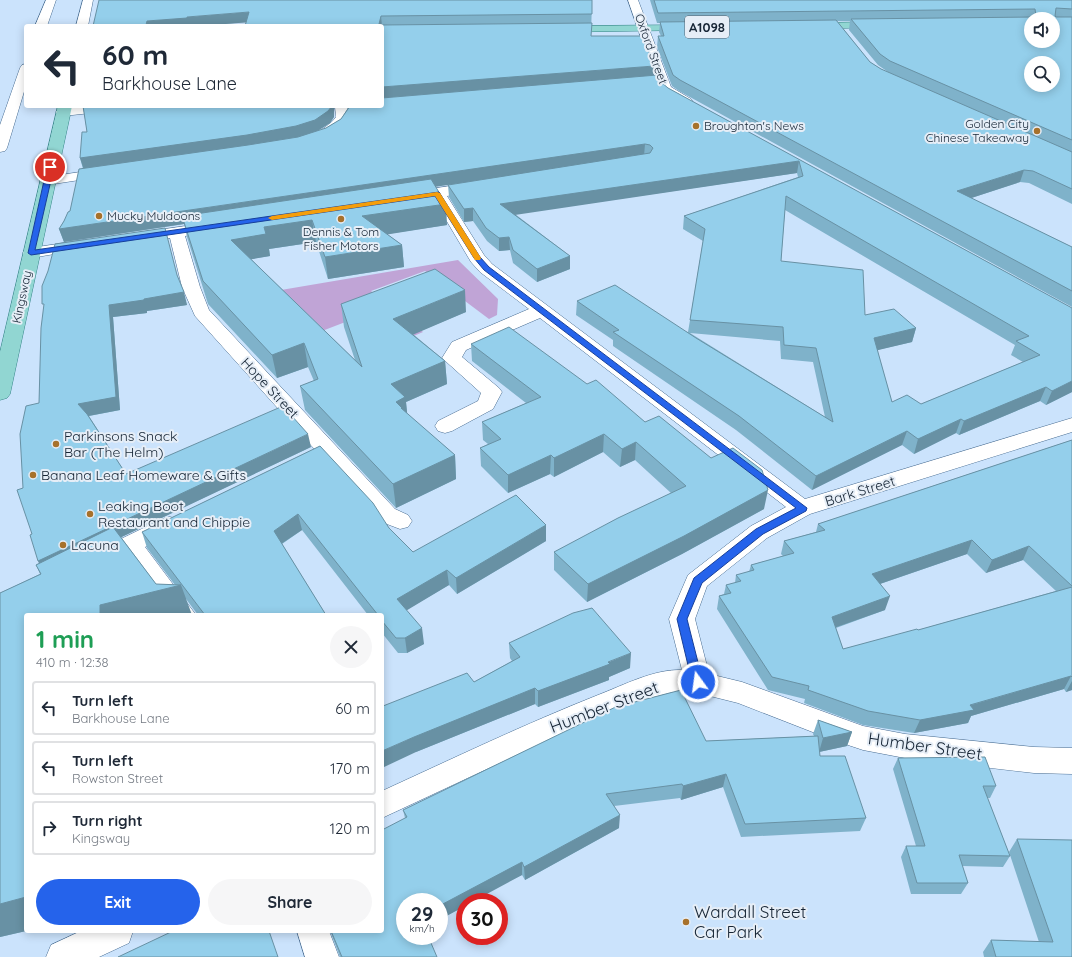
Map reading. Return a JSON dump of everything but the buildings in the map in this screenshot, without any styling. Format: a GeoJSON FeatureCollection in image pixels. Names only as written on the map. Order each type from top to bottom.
{"type":"FeatureCollection","features":[{"type":"Feature","properties":{"kind":"main road"},"geometry":{"type":"LineString","coordinates":[[799,26],[892,25]]}},
{"type":"Feature","properties":{"kind":"main road","name":"A1098"},"geometry":{"type":"LineString","coordinates":[[548,29],[698,28]]}},
{"type":"Feature","properties":{"kind":"main road","name":"Kingsway"},"geometry":{"type":"LineString","coordinates":[[0,394],[64,109]]}},
{"type":"Feature","properties":{"kind":"street"},"geometry":{"type":"LineString","coordinates":[[42,24],[51,0]]}},
{"type":"Feature","properties":{"kind":"street"},"geometry":{"type":"LineString","coordinates":[[82,24],[88,0]]}},
{"type":"Feature","properties":{"kind":"street","name":"Oxford Street"},"geometry":{"type":"LineString","coordinates":[[633,0],[665,88],[673,95],[700,110]]}},
{"type":"Feature","properties":{"kind":"street"},"geometry":{"type":"LineString","coordinates":[[838,26],[847,37]]}},
{"type":"Feature","properties":{"kind":"street"},"geometry":{"type":"LineString","coordinates":[[0,148],[24,74]]}},
{"type":"Feature","properties":{"kind":"street"},"geometry":{"type":"LineString","coordinates":[[646,83],[662,81]]}},
{"type":"Feature","properties":{"kind":"street"},"geometry":{"type":"LineString","coordinates":[[64,109],[82,108]]}},
{"type":"Feature","properties":{"kind":"street"},"geometry":{"type":"LineString","coordinates":[[307,141],[322,136],[336,127],[343,117],[345,108]]}},
{"type":"Feature","properties":{"kind":"street"},"geometry":{"type":"LineString","coordinates":[[47,180],[117,171]]}},
{"type":"Feature","properties":{"kind":"street"},"geometry":{"type":"LineString","coordinates":[[399,199],[491,185]]}},
{"type":"Feature","properties":{"kind":"street"},"geometry":{"type":"LineString","coordinates":[[437,193],[477,258],[486,268],[802,508]]}},
{"type":"Feature","properties":{"kind":"street"},"geometry":{"type":"LineString","coordinates":[[123,240],[230,224]]}},
{"type":"Feature","properties":{"kind":"street","name":"Hope Street"},"geometry":{"type":"LineString","coordinates":[[176,232],[191,287],[201,312],[387,515],[400,521]]}},
{"type":"Feature","properties":{"kind":"street"},"geometry":{"type":"LineString","coordinates":[[31,253],[100,243]]}},
{"type":"Feature","properties":{"kind":"street"},"geometry":{"type":"LineString","coordinates":[[444,426],[486,405],[492,392],[452,358],[459,346],[541,311]]}},
{"type":"Feature","properties":{"kind":"street","name":"Bark Street"},"geometry":{"type":"LineString","coordinates":[[698,682],[682,619],[697,581],[759,532],[802,508],[1072,425]]}},
{"type":"Feature","properties":{"kind":"street"},"geometry":{"type":"LineString","coordinates":[[305,459],[326,449]]}},
{"type":"Feature","properties":{"kind":"street"},"geometry":{"type":"LineString","coordinates":[[80,569],[186,517]]}},
{"type":"Feature","properties":{"kind":"street"},"geometry":{"type":"LineString","coordinates":[[130,544],[182,613]]}},
{"type":"Feature","properties":{"kind":"street","name":"Humber Street"},"geometry":{"type":"LineString","coordinates":[[384,804],[556,724],[646,688],[673,681],[698,682],[742,693],[843,732],[863,738],[905,746],[1034,760],[1072,761]]}},
{"type":"Feature","properties":{"kind":"street"},"geometry":{"type":"LineString","coordinates":[[63,957],[113,933]]}},
{"type":"Feature","properties":{"kind":"street"},"geometry":{"type":"LineString","coordinates":[[314,933],[322,957]]}},
{"type":"Feature","properties":{"kind":"shaded area"},"geometry":{"type":"Polygon","coordinates":[[[458,260],[498,299],[497,315],[489,319],[425,271],[371,291],[423,332],[409,338],[374,311],[322,331],[281,290],[458,260]]]}},
{"type":"Feature","properties":{"kind":"slow traffic"},"geometry":{"type":"LineString","coordinates":[[272,218],[437,193],[478,258]]}},
{"type":"Feature","properties":{"kind":"place","name":"Broughton's News"},"geometry":{"type":"Point","coordinates":[696,126]}},
{"type":"Feature","properties":{"kind":"place","name":"Golden City Chinese Takeaway"},"geometry":{"type":"Point","coordinates":[1037,131]}},
{"type":"Feature","properties":{"kind":"place","name":"Mucky Muldoons"},"geometry":{"type":"Point","coordinates":[99,216]}},
{"type":"Feature","properties":{"kind":"place","name":"Dennis & Tom Fisher Motors"},"geometry":{"type":"Point","coordinates":[341,219]}},
{"type":"Feature","properties":{"kind":"place","name":"Parkinsons Snack Bar (The Helm)"},"geometry":{"type":"Point","coordinates":[56,444]}},
{"type":"Feature","properties":{"kind":"place","name":"Banana Leaf Homeware & Gifts"},"geometry":{"type":"Point","coordinates":[33,475]}},
{"type":"Feature","properties":{"kind":"place","name":"Leaking Boot Restaurant and Chippie"},"geometry":{"type":"Point","coordinates":[90,514]}},
{"type":"Feature","properties":{"kind":"place","name":"Lacuna"},"geometry":{"type":"Point","coordinates":[63,545]}},
{"type":"Feature","properties":{"kind":"place","name":"Wardall Street Car Park"},"geometry":{"type":"Point","coordinates":[686,922]}},
{"type":"Feature","properties":{"kind":"route"},"geometry":{"type":"LineString","coordinates":[[50,167],[31,253],[437,193],[477,258],[486,268],[802,508],[759,532],[697,581],[682,619],[698,682]]}}]}
